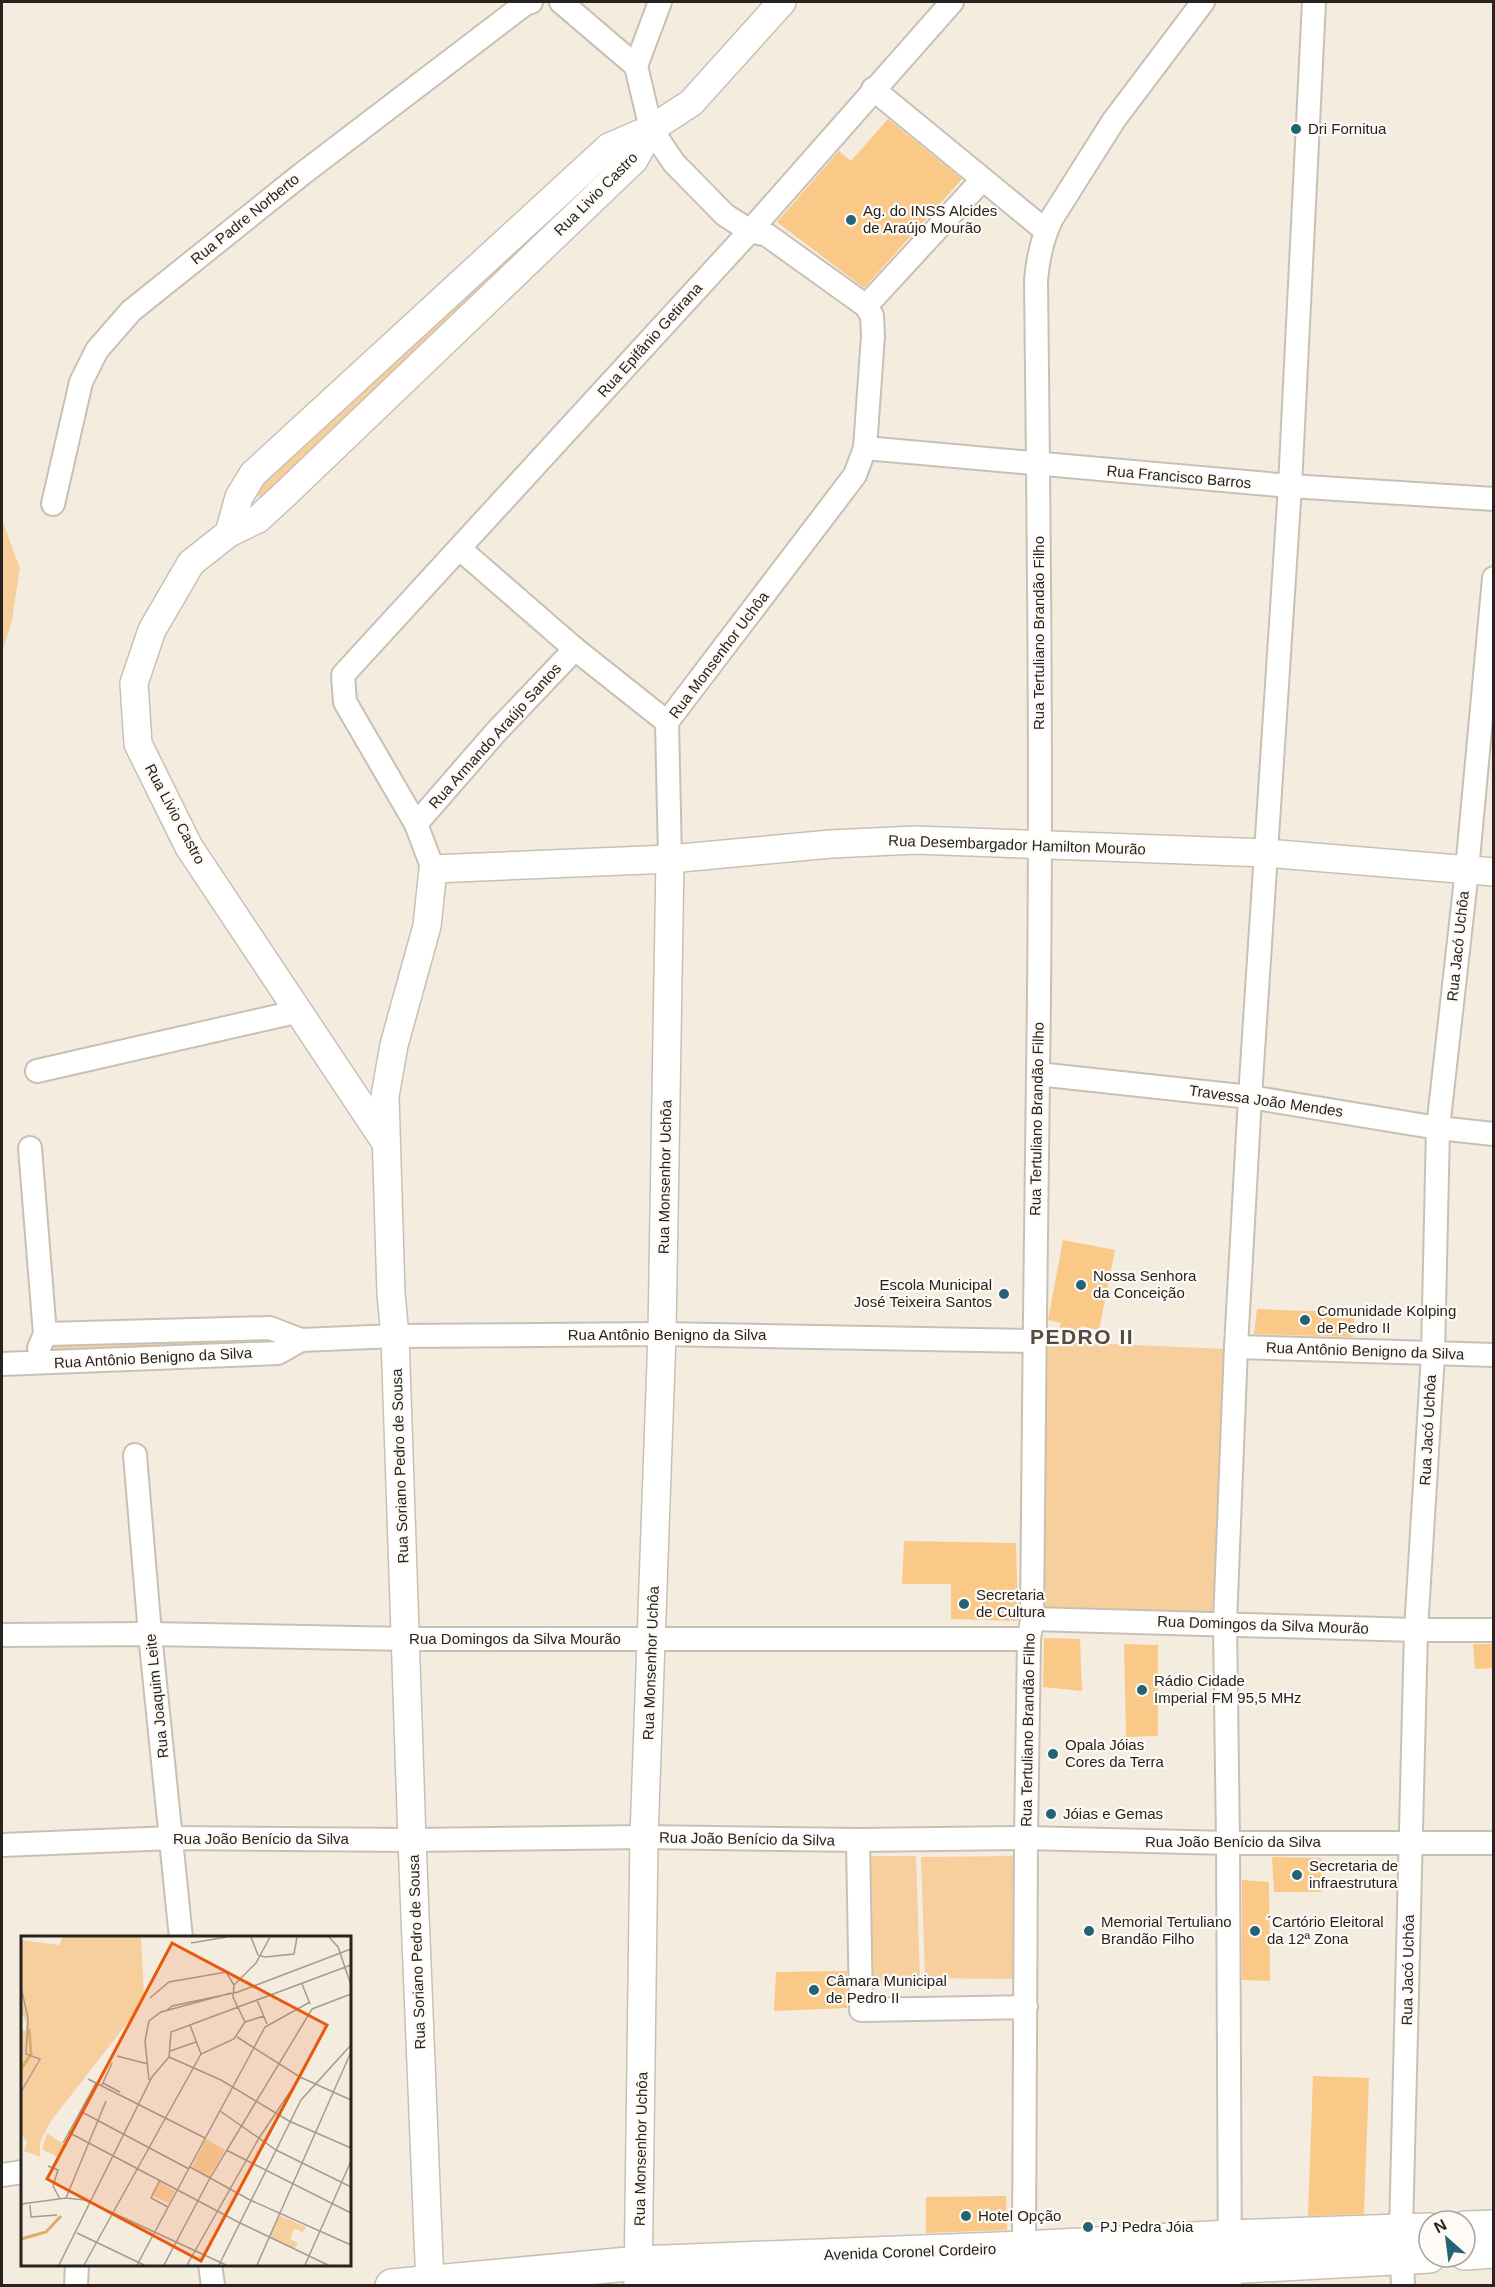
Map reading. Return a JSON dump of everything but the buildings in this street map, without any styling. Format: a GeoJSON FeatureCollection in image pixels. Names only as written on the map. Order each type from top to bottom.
{"type":"FeatureCollection","features":[{"type":"Feature","properties":{"kind":"main road"},"geometry":{"type":"LineString","coordinates":[[1477,2228],[1494,2227]]}},
{"type":"Feature","properties":{"kind":"main road"},"geometry":{"type":"LineString","coordinates":[[1477,2252],[1494,2251]]}},
{"type":"Feature","properties":{"kind":"main road","name":"Avenida Coronel Cordeiro"},"geometry":{"type":"LineString","coordinates":[[392,2286],[1024,2270],[1230,2263],[1413,2252]]}},
{"type":"Feature","properties":{"kind":"street","name":"Rua Padre Norberto"},"geometry":{"type":"LineString","coordinates":[[53,504],[81,382],[97,350],[131,311],[302,174],[525,4],[531,2]]}},
{"type":"Feature","properties":{"kind":"street"},"geometry":{"type":"LineString","coordinates":[[561,2],[636,66]]}},
{"type":"Feature","properties":{"kind":"street"},"geometry":{"type":"LineString","coordinates":[[660,2],[636,66],[651,129],[674,163],[725,215],[750,231],[767,235],[866,306],[982,180]]}},
{"type":"Feature","properties":{"kind":"street"},"geometry":{"type":"LineString","coordinates":[[651,129],[691,103],[782,2]]}},
{"type":"Feature","properties":{"kind":"street","name":"Rua Epifânio Getirana"},"geometry":{"type":"LineString","coordinates":[[343,675],[750,231],[952,2]]}},
{"type":"Feature","properties":{"kind":"street","name":"Rua Tertuliano Brandão Filho"},"geometry":{"type":"LineString","coordinates":[[1024,2270],[1026,1838],[1038,1074],[1039,464],[1036,280],[1038,260],[1046,231],[1114,120],[1203,2]]}},
{"type":"Feature","properties":{"kind":"street"},"geometry":{"type":"LineString","coordinates":[[1230,2263],[1225,1623],[1236,1347],[1290,486],[1314,2]]}},
{"type":"Feature","properties":{"kind":"street"},"geometry":{"type":"LineString","coordinates":[[873,89],[1046,231]]}},
{"type":"Feature","properties":{"kind":"street","name":"Rua Livio Castro"},"geometry":{"type":"LineString","coordinates":[[229,533],[238,497],[253,474],[609,147],[651,129]]}},
{"type":"Feature","properties":{"kind":"street","name":"Rua Livio Castro"},"geometry":{"type":"LineString","coordinates":[[387,1144],[189,847],[138,744],[134,683],[152,630],[191,563],[229,533],[258,519],[283,496],[634,160],[651,129]]}},
{"type":"Feature","properties":{"kind":"street","name":"Rua Monsenhor Uchôa"},"geometry":{"type":"LineString","coordinates":[[644,2278],[644,1837],[662,1334],[670,860],[667,722],[855,475],[865,448],[873,336],[872,316],[866,306]]}},
{"type":"Feature","properties":{"kind":"street","name":"Rua Francisco Barros"},"geometry":{"type":"LineString","coordinates":[[865,448],[1290,486],[1494,500]]}},
{"type":"Feature","properties":{"kind":"street"},"geometry":{"type":"LineString","coordinates":[[460,549],[575,649],[667,722]]}},
{"type":"Feature","properties":{"kind":"street","name":"Rua Jacó Uchôa"},"geometry":{"type":"LineString","coordinates":[[1413,2252],[1411,1842],[1416,1630],[1433,1354],[1438,1128],[1467,870],[1494,578]]}},
{"type":"Feature","properties":{"kind":"street","name":"Rua Armando Araújo Santos"},"geometry":{"type":"LineString","coordinates":[[416,824],[496,732],[575,649]]}},
{"type":"Feature","properties":{"kind":"street","name":"Rua Soriano Pedro de Sousa"},"geometry":{"type":"LineString","coordinates":[[343,675],[345,702],[416,824],[433,870],[427,926],[394,1045],[386,1096],[391,1294],[395,1336],[430,2284]]}},
{"type":"Feature","properties":{"kind":"street","name":"Rua Desembargador Hamilton Mourão"},"geometry":{"type":"LineString","coordinates":[[433,870],[670,860],[831,844],[915,840],[1266,853],[1494,872]]}},
{"type":"Feature","properties":{"kind":"street"},"geometry":{"type":"LineString","coordinates":[[37,1071],[300,1011]]}},
{"type":"Feature","properties":{"kind":"street","name":"Travessa João Mendes"},"geometry":{"type":"LineString","coordinates":[[1038,1074],[1250,1097],[1438,1128],[1494,1134]]}},
{"type":"Feature","properties":{"kind":"street"},"geometry":{"type":"LineString","coordinates":[[30,1148],[45,1334],[39,1348],[46,1363]]}},
{"type":"Feature","properties":{"kind":"street","name":"Rua Antônio Benigno da Silva"},"geometry":{"type":"LineString","coordinates":[[45,1334],[270,1328],[301,1340],[395,1336],[662,1334],[1033,1341]]}},
{"type":"Feature","properties":{"kind":"street","name":"Rua Antônio Benigno da Silva"},"geometry":{"type":"LineString","coordinates":[[2,1364],[278,1353],[301,1340]]}},
{"type":"Feature","properties":{"kind":"street","name":"Rua Antônio Benigno da Silva"},"geometry":{"type":"LineString","coordinates":[[1236,1347],[1494,1354]]}},
{"type":"Feature","properties":{"kind":"street","name":"Rua Joaquim Leite"},"geometry":{"type":"LineString","coordinates":[[135,1455],[150,1634],[181,1936]]}},
{"type":"Feature","properties":{"kind":"street","name":"Rua Domingos da Silva Mourão"},"geometry":{"type":"LineString","coordinates":[[2,1635],[150,1634],[406,1639],[652,1639],[1225,1623],[1416,1630],[1494,1630]]}},
{"type":"Feature","properties":{"kind":"street","name":"Rua João Benício da Silva"},"geometry":{"type":"LineString","coordinates":[[2,1845],[172,1838],[412,1840],[644,1837],[858,1840],[1026,1838],[1228,1843],[1494,1843]]}},
{"type":"Feature","properties":{"kind":"street"},"geometry":{"type":"LineString","coordinates":[[858,1840],[861,2010],[1026,2007]]}},
{"type":"Feature","properties":{"kind":"street"},"geometry":{"type":"LineString","coordinates":[[2,2175],[21,2172]]}},
{"type":"Feature","properties":{"kind":"street"},"geometry":{"type":"LineString","coordinates":[[76,2286],[77,2266]]}},
{"type":"Feature","properties":{"kind":"street"},"geometry":{"type":"LineString","coordinates":[[210,2266],[213,2286]]}},
{"type":"Feature","properties":{"kind":"shaded area"},"geometry":{"type":"Polygon","coordinates":[[[613,148],[626,161],[263,497],[255,495],[257,479],[613,148]]]}},
{"type":"Feature","properties":{"kind":"shaded area"},"geometry":{"type":"Polygon","coordinates":[[[2,520],[20,568],[12,620],[2,653],[2,520]]]}},
{"type":"Feature","properties":{"kind":"shaded area"},"geometry":{"type":"Polygon","coordinates":[[[276,1333],[278,1349],[49,1357],[48,1337],[276,1333]]]}},
{"type":"Feature","properties":{"kind":"shaded area"},"geometry":{"type":"Polygon","coordinates":[[[1041,1341],[1227,1349],[1217,1616],[1045,1611],[1041,1341]]]}},
{"type":"Feature","properties":{"kind":"shaded area"},"geometry":{"type":"Polygon","coordinates":[[[865,1856],[916,1856],[920,1981],[867,1983],[865,1856]]]}},
{"type":"Feature","properties":{"kind":"shaded area"},"geometry":{"type":"Polygon","coordinates":[[[1016,1856],[1017,1979],[925,1978],[921,1857],[1016,1856]]]}},
{"type":"Feature","properties":{"kind":"place","name":"Dri Fornitua"},"geometry":{"type":"Point","coordinates":[1296,129]}},
{"type":"Feature","properties":{"kind":"place","name":"Ag. do INSS Alcides de Araújo Mourão"},"geometry":{"type":"Point","coordinates":[851,220]}},
{"type":"Feature","properties":{"kind":"place","name":"Nossa Senhora da Conceição"},"geometry":{"type":"Point","coordinates":[1081,1285]}},
{"type":"Feature","properties":{"kind":"place","name":"Escola Municipal José Teixeira Santos"},"geometry":{"type":"Point","coordinates":[1004,1294]}},
{"type":"Feature","properties":{"kind":"place","name":"Comunidade Kolping de Pedro II"},"geometry":{"type":"Point","coordinates":[1305,1320]}},
{"type":"Feature","properties":{"kind":"place","name":"Secretaria de Cultura"},"geometry":{"type":"Point","coordinates":[964,1604]}},
{"type":"Feature","properties":{"kind":"place","name":"Rádio Cidade Imperial FM 95,5 MHz"},"geometry":{"type":"Point","coordinates":[1142,1690]}},
{"type":"Feature","properties":{"kind":"place","name":"Opala Jóias Cores da Terra"},"geometry":{"type":"Point","coordinates":[1053,1754]}},
{"type":"Feature","properties":{"kind":"place","name":"Jóias e Gemas"},"geometry":{"type":"Point","coordinates":[1051,1814]}},
{"type":"Feature","properties":{"kind":"place","name":"Secretaria de infraestrutura"},"geometry":{"type":"Point","coordinates":[1297,1875]}},
{"type":"Feature","properties":{"kind":"place","name":"Memorial Tertuliano Brandão Filho"},"geometry":{"type":"Point","coordinates":[1089,1931]}},
{"type":"Feature","properties":{"kind":"place","name":"´Cartório Eleitoral da 12ª Zona"},"geometry":{"type":"Point","coordinates":[1255,1931]}},
{"type":"Feature","properties":{"kind":"place","name":"Câmara Municipal de Pedro II"},"geometry":{"type":"Point","coordinates":[814,1990]}},
{"type":"Feature","properties":{"kind":"place","name":"Hotel Opção"},"geometry":{"type":"Point","coordinates":[966,2216]}},
{"type":"Feature","properties":{"kind":"place","name":"PJ Pedra Jóia"},"geometry":{"type":"Point","coordinates":[1088,2227]}},
{"type":"Feature","properties":{"kind":"district","name":"PEDRO II"},"geometry":{"type":"Point","coordinates":[1082,1337]}}]}
